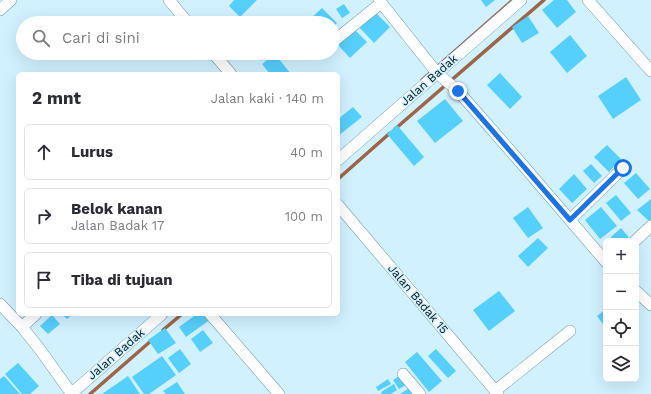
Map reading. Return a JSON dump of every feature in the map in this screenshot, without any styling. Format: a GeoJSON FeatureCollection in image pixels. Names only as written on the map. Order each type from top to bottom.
{"type":"FeatureCollection","features":[{"type":"Feature","properties":{"kind":"street"},"geometry":{"type":"LineString","coordinates":[[0,10],[11,0]]}},
{"type":"Feature","properties":{"kind":"street"},"geometry":{"type":"LineString","coordinates":[[169,0],[182,16]]}},
{"type":"Feature","properties":{"kind":"street","name":"Jalan Badak"},"geometry":{"type":"LineString","coordinates":[[340,158],[521,0]]}},
{"type":"Feature","properties":{"kind":"street"},"geometry":{"type":"LineString","coordinates":[[588,0],[651,71]]}},
{"type":"Feature","properties":{"kind":"street"},"geometry":{"type":"LineString","coordinates":[[340,36],[380,1],[437,73],[458,91],[603,258]]}},
{"type":"Feature","properties":{"kind":"street"},"geometry":{"type":"LineString","coordinates":[[219,60],[228,72]]}},
{"type":"Feature","properties":{"kind":"street"},"geometry":{"type":"LineString","coordinates":[[570,220],[623,168]]}},
{"type":"Feature","properties":{"kind":"street","name":"Jalan Badak 15"},"geometry":{"type":"LineString","coordinates":[[340,207],[496,392]]}},
{"type":"Feature","properties":{"kind":"street"},"geometry":{"type":"LineString","coordinates":[[638,238],[651,226]]}},
{"type":"Feature","properties":{"kind":"street"},"geometry":{"type":"LineString","coordinates":[[639,294],[651,305]]}},
{"type":"Feature","properties":{"kind":"street"},"geometry":{"type":"LineString","coordinates":[[0,304],[22,327],[73,393]]}},
{"type":"Feature","properties":{"kind":"street"},"geometry":{"type":"LineString","coordinates":[[22,327],[34,316]]}},
{"type":"Feature","properties":{"kind":"street","name":"Jalan Badak"},"geometry":{"type":"LineString","coordinates":[[73,393],[160,316]]}},
{"type":"Feature","properties":{"kind":"street"},"geometry":{"type":"LineString","coordinates":[[212,316],[279,394]]}},
{"type":"Feature","properties":{"kind":"street"},"geometry":{"type":"LineString","coordinates":[[496,392],[570,331]]}},
{"type":"Feature","properties":{"kind":"street"},"geometry":{"type":"LineString","coordinates":[[403,374],[420,394]]}},
{"type":"Feature","properties":{"kind":"building"},"geometry":{"type":"Polygon","coordinates":[[[234,0],[257,0],[241,16],[239,16],[229,6],[234,0]]]}},
{"type":"Feature","properties":{"kind":"building"},"geometry":{"type":"Polygon","coordinates":[[[481,0],[495,0],[486,7],[481,0]]]}},
{"type":"Feature","properties":{"kind":"building"},"geometry":{"type":"Polygon","coordinates":[[[554,0],[567,0],[576,12],[557,28],[542,10],[554,0]]]}},
{"type":"Feature","properties":{"kind":"building"},"geometry":{"type":"Polygon","coordinates":[[[344,4],[350,13],[342,18],[336,9],[344,4]]]}},
{"type":"Feature","properties":{"kind":"building"},"geometry":{"type":"Polygon","coordinates":[[[322,8],[330,16],[313,16],[322,8]]]}},
{"type":"Feature","properties":{"kind":"building"},"geometry":{"type":"Polygon","coordinates":[[[373,10],[390,27],[374,43],[357,25],[373,10]]]}},
{"type":"Feature","properties":{"kind":"building"},"geometry":{"type":"Polygon","coordinates":[[[528,16],[539,33],[522,43],[512,27],[528,16]]]}},
{"type":"Feature","properties":{"kind":"building"},"geometry":{"type":"Polygon","coordinates":[[[355,30],[367,42],[350,58],[340,47],[340,43],[355,30]]]}},
{"type":"Feature","properties":{"kind":"building"},"geometry":{"type":"Polygon","coordinates":[[[570,35],[587,56],[567,73],[550,52],[570,35]]]}},
{"type":"Feature","properties":{"kind":"building"},"geometry":{"type":"Polygon","coordinates":[[[267,60],[280,60],[289,72],[268,72],[262,64],[267,60]]]}},
{"type":"Feature","properties":{"kind":"building"},"geometry":{"type":"Polygon","coordinates":[[[500,73],[522,97],[510,109],[487,85],[500,73]]]}},
{"type":"Feature","properties":{"kind":"building"},"geometry":{"type":"Polygon","coordinates":[[[626,77],[641,100],[613,119],[598,96],[626,77]]]}},
{"type":"Feature","properties":{"kind":"building"},"geometry":{"type":"Polygon","coordinates":[[[445,99],[463,121],[435,143],[417,121],[445,99]]]}},
{"type":"Feature","properties":{"kind":"building"},"geometry":{"type":"Polygon","coordinates":[[[353,107],[362,117],[340,134],[340,117],[353,107]]]}},
{"type":"Feature","properties":{"kind":"building"},"geometry":{"type":"Polygon","coordinates":[[[397,125],[424,157],[414,166],[387,134],[397,125]]]}},
{"type":"Feature","properties":{"kind":"building"},"geometry":{"type":"Polygon","coordinates":[[[607,145],[621,159],[609,172],[594,157],[607,145]]]}},
{"type":"Feature","properties":{"kind":"building"},"geometry":{"type":"Polygon","coordinates":[[[591,164],[602,176],[594,183],[583,171],[591,164]]]}},
{"type":"Feature","properties":{"kind":"building"},"geometry":{"type":"Polygon","coordinates":[[[636,173],[650,189],[638,199],[624,183],[636,173]]]}},
{"type":"Feature","properties":{"kind":"building"},"geometry":{"type":"Polygon","coordinates":[[[574,174],[587,189],[572,203],[559,189],[574,174]]]}},
{"type":"Feature","properties":{"kind":"building"},"geometry":{"type":"Polygon","coordinates":[[[616,195],[631,213],[621,221],[606,203],[616,195]]]}},
{"type":"Feature","properties":{"kind":"building"},"geometry":{"type":"Polygon","coordinates":[[[651,199],[651,223],[637,210],[651,199]]]}},
{"type":"Feature","properties":{"kind":"building"},"geometry":{"type":"Polygon","coordinates":[[[528,207],[543,228],[528,238],[513,218],[528,207]]]}},
{"type":"Feature","properties":{"kind":"building"},"geometry":{"type":"Polygon","coordinates":[[[601,207],[617,226],[600,239],[585,220],[601,207]]]}},
{"type":"Feature","properties":{"kind":"building"},"geometry":{"type":"Polygon","coordinates":[[[621,228],[629,238],[612,238],[621,228]]]}},
{"type":"Feature","properties":{"kind":"building"},"geometry":{"type":"Polygon","coordinates":[[[538,238],[548,248],[528,267],[518,256],[538,238]]]}},
{"type":"Feature","properties":{"kind":"building"},"geometry":{"type":"Polygon","coordinates":[[[499,291],[515,311],[489,331],[473,310],[499,291]]]}},
{"type":"Feature","properties":{"kind":"building"},"geometry":{"type":"Polygon","coordinates":[[[603,311],[603,324],[597,316],[603,311]]]}},
{"type":"Feature","properties":{"kind":"building"},"geometry":{"type":"Polygon","coordinates":[[[51,316],[53,316],[60,324],[48,334],[40,326],[51,316]]]}},
{"type":"Feature","properties":{"kind":"building"},"geometry":{"type":"Polygon","coordinates":[[[194,316],[209,316],[211,319],[186,337],[179,327],[194,316]]]}},
{"type":"Feature","properties":{"kind":"building"},"geometry":{"type":"Polygon","coordinates":[[[165,328],[176,343],[158,354],[148,340],[165,328]]]}},
{"type":"Feature","properties":{"kind":"building"},"geometry":{"type":"Polygon","coordinates":[[[203,330],[213,343],[200,352],[191,339],[203,330]]]}},
{"type":"Feature","properties":{"kind":"building"},"geometry":{"type":"Polygon","coordinates":[[[180,349],[191,364],[179,373],[168,358],[180,349]]]}},
{"type":"Feature","properties":{"kind":"building"},"geometry":{"type":"Polygon","coordinates":[[[436,349],[456,371],[448,378],[428,356],[436,349]]]}},
{"type":"Feature","properties":{"kind":"building"},"geometry":{"type":"Polygon","coordinates":[[[417,352],[442,381],[429,392],[405,362],[417,352]]]}},
{"type":"Feature","properties":{"kind":"building"},"geometry":{"type":"Polygon","coordinates":[[[162,356],[176,375],[149,394],[144,394],[132,377],[162,356]]]}},
{"type":"Feature","properties":{"kind":"building"},"geometry":{"type":"Polygon","coordinates":[[[18,363],[39,386],[30,394],[22,394],[5,374],[18,363]]]}},
{"type":"Feature","properties":{"kind":"building"},"geometry":{"type":"Polygon","coordinates":[[[402,374],[408,384],[399,389],[393,380],[402,374]]]}},
{"type":"Feature","properties":{"kind":"building"},"geometry":{"type":"Polygon","coordinates":[[[4,376],[20,394],[0,394],[0,379],[4,376]]]}},
{"type":"Feature","properties":{"kind":"building"},"geometry":{"type":"Polygon","coordinates":[[[128,376],[140,394],[102,394],[128,376]]]}},
{"type":"Feature","properties":{"kind":"building"},"geometry":{"type":"Polygon","coordinates":[[[388,379],[391,384],[378,391],[376,387],[388,379]]]}},
{"type":"Feature","properties":{"kind":"building"},"geometry":{"type":"Polygon","coordinates":[[[177,382],[185,394],[166,394],[163,391],[177,382]]]}},
{"type":"Feature","properties":{"kind":"building"},"geometry":{"type":"Polygon","coordinates":[[[394,384],[397,390],[391,394],[382,394],[381,392],[394,384]]]}},
{"type":"Feature","properties":{"kind":"building"},"geometry":{"type":"Polygon","coordinates":[[[411,387],[416,394],[400,394],[411,387]]]}},
{"type":"Feature","properties":{"kind":"waterway"},"geometry":{"type":"LineString","coordinates":[[422,80],[513,0]]}},
{"type":"Feature","properties":{"kind":"waterway"},"geometry":{"type":"LineString","coordinates":[[395,129],[544,0]]}},
{"type":"Feature","properties":{"kind":"waterway"},"geometry":{"type":"LineString","coordinates":[[340,177],[390,133]]}},
{"type":"Feature","properties":{"kind":"waterway"},"geometry":{"type":"LineString","coordinates":[[163,330],[180,316]]}},
{"type":"Feature","properties":{"kind":"waterway"},"geometry":{"type":"LineString","coordinates":[[90,394],[152,340]]}},
{"type":"Feature","properties":{"kind":"route"},"geometry":{"type":"LineString","coordinates":[[458,91],[570,220],[623,168]]}}]}
